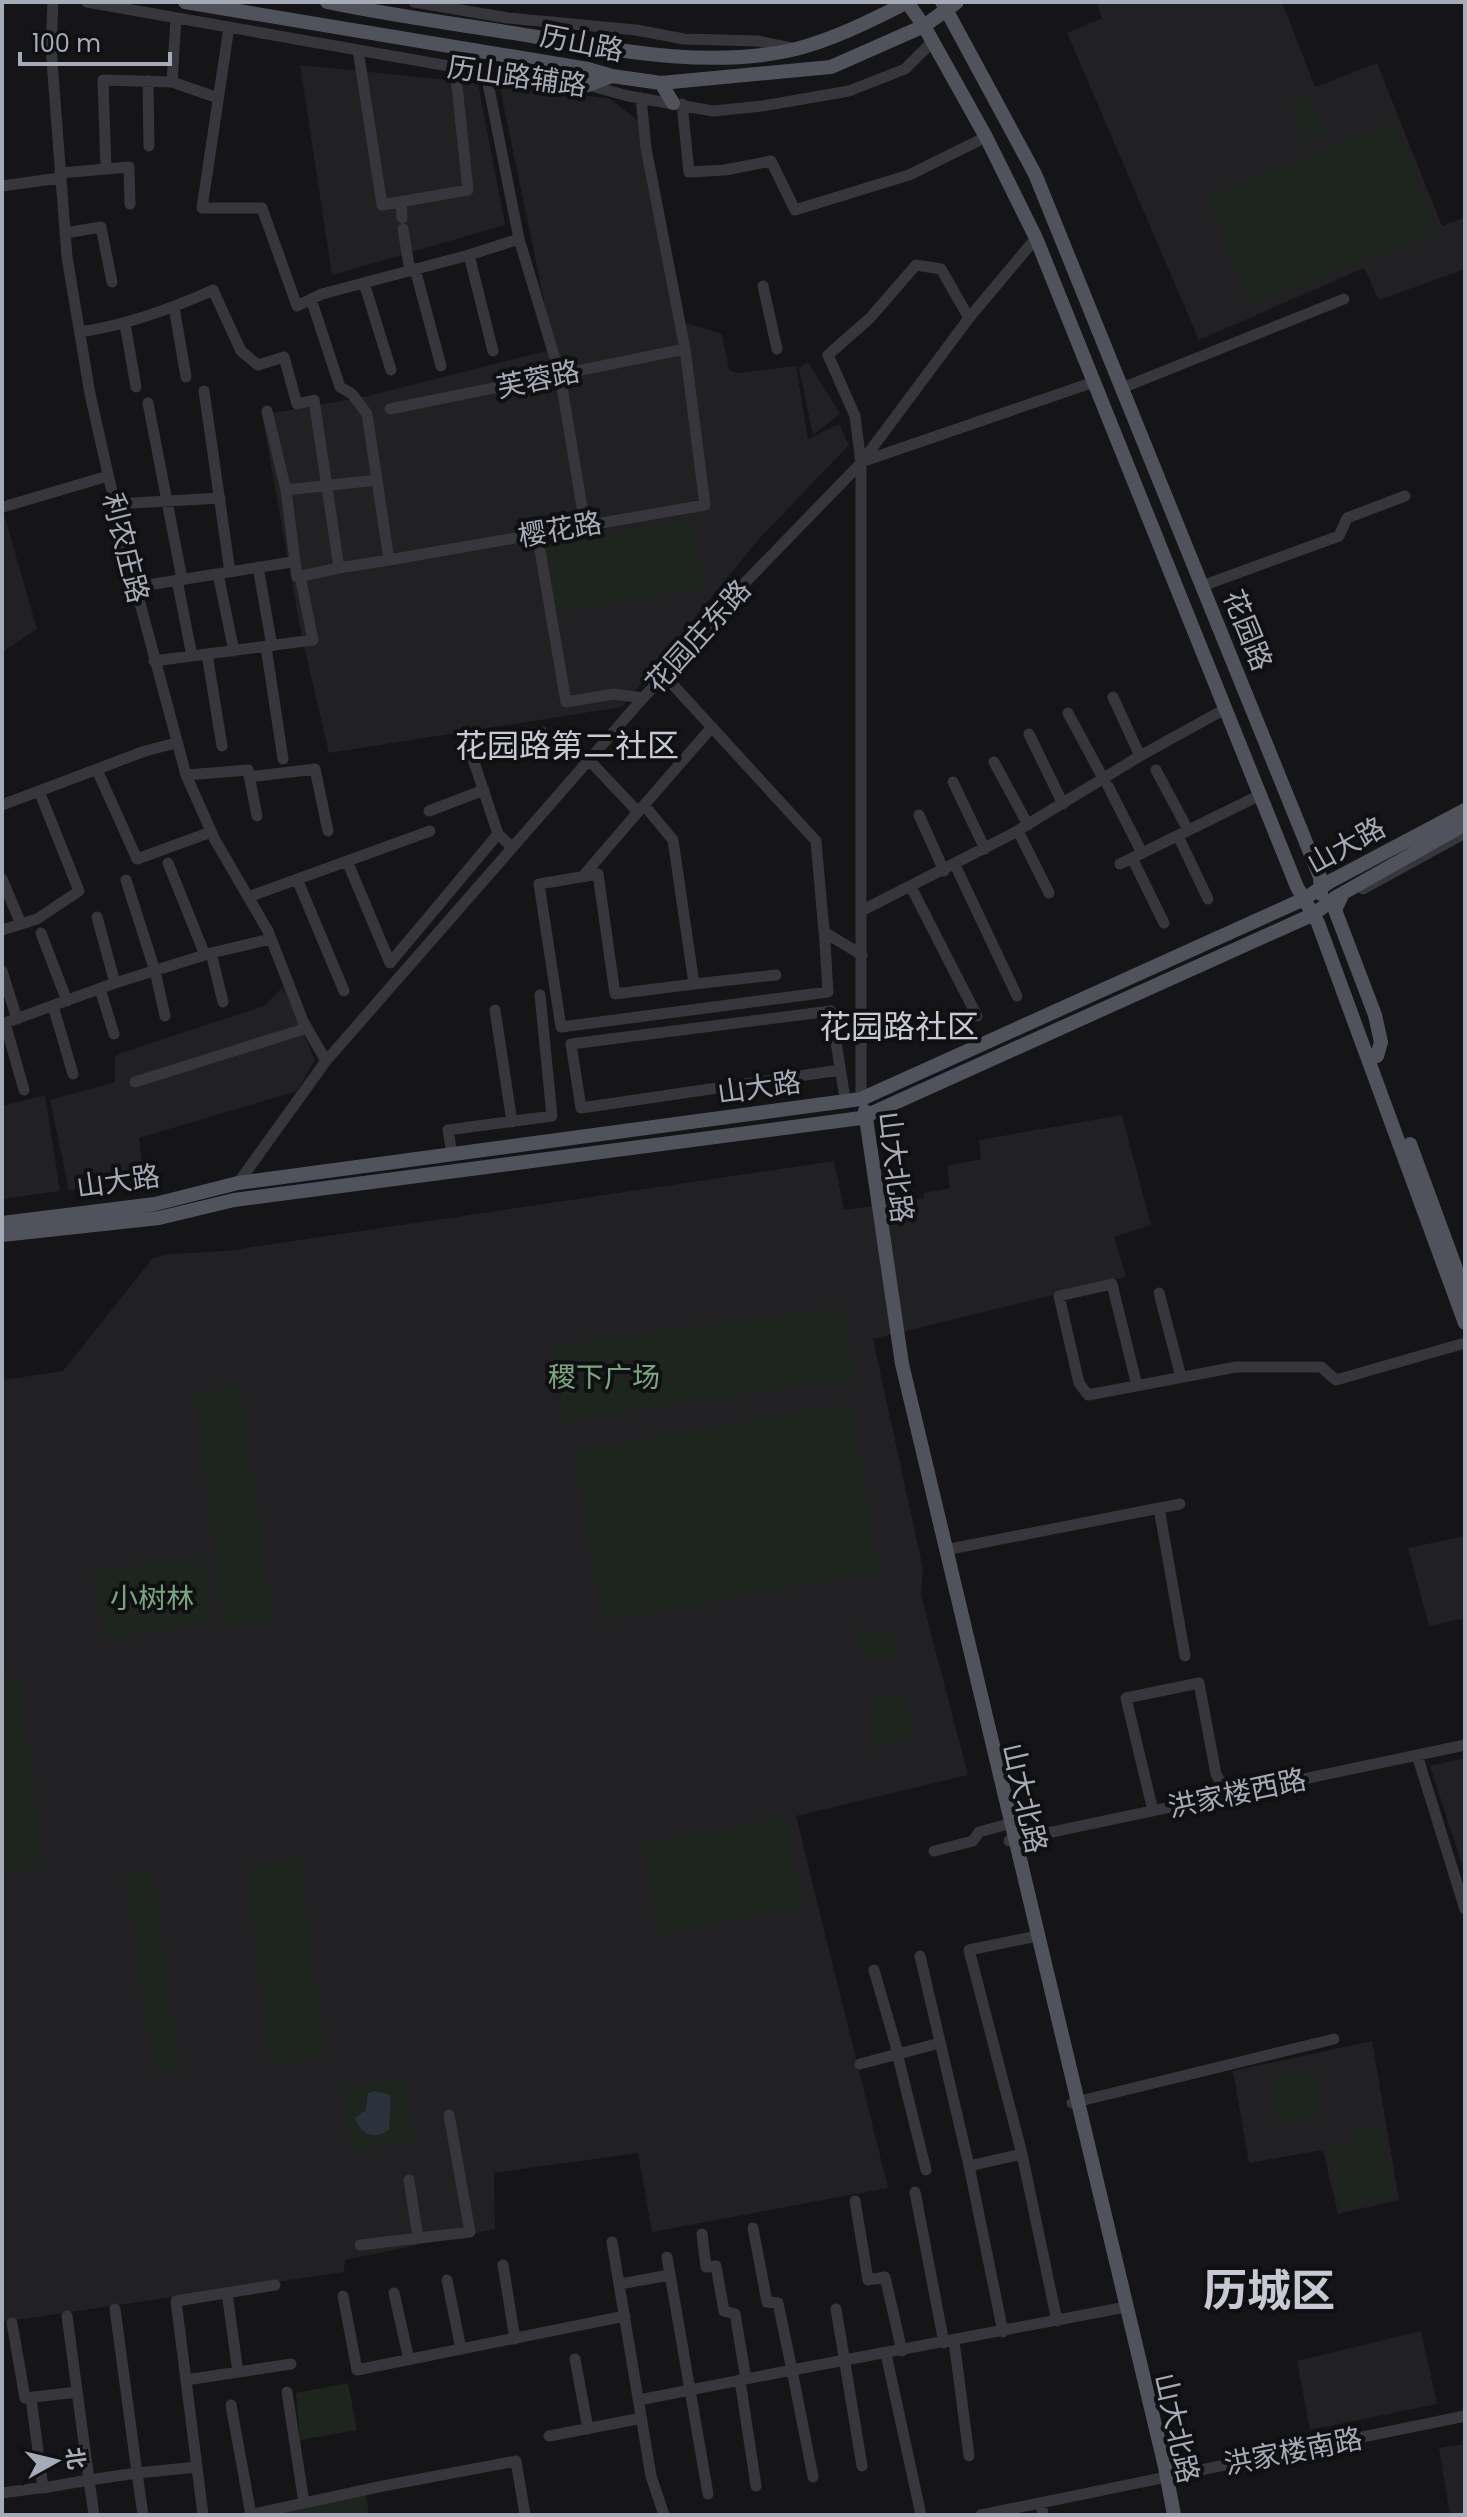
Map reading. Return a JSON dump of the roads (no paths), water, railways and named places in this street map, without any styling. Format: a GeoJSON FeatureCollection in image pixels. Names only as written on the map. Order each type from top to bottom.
{"type":"FeatureCollection","features":[{"type":"Feature","properties":{"kind":"main road","name":"历山路"},"geometry":{"type":"LineString","coordinates":[[185,2],[661,83],[831,67],[924,26],[948,4]]}},
{"type":"Feature","properties":{"kind":"main road","name":"历山路"},"geometry":{"type":"LineString","coordinates":[[327,2],[598,49],[678,56],[753,55],[795,49],[842,33],[907,2]]}},
{"type":"Feature","properties":{"kind":"main road","name":"花园路"},"geometry":{"type":"LineString","coordinates":[[907,2],[933,41],[986,137],[1036,238],[1298,891],[1304,899],[1329,904]]}},
{"type":"Feature","properties":{"kind":"main road","name":"花园路"},"geometry":{"type":"LineString","coordinates":[[948,4],[1035,174],[1320,877],[1321,888],[1329,904],[1464,1316]]}},
{"type":"Feature","properties":{"kind":"main road"},"geometry":{"type":"LineString","coordinates":[[588,85],[612,76]]}},
{"type":"Feature","properties":{"kind":"main road"},"geometry":{"type":"LineString","coordinates":[[661,83],[677,104]]}},
{"type":"Feature","properties":{"kind":"main road","name":"山大路"},"geometry":{"type":"LineString","coordinates":[[2,1223],[155,1204],[238,1183],[861,1099],[1304,899],[1465,810]]}},
{"type":"Feature","properties":{"kind":"main road","name":"山大路"},"geometry":{"type":"LineString","coordinates":[[2,1235],[159,1218],[234,1200],[864,1117],[1329,904],[1465,824]]}},
{"type":"Feature","properties":{"kind":"main road","name":"花园路"},"geometry":{"type":"LineString","coordinates":[[1329,904],[1377,1056],[1465,1293]]}},
{"type":"Feature","properties":{"kind":"main road","name":"山大北路"},"geometry":{"type":"LineString","coordinates":[[861,1099],[902,1364],[1032,1937],[1074,2102]]}},
{"type":"Feature","properties":{"kind":"main road","name":"山大北路"},"geometry":{"type":"LineString","coordinates":[[864,1117],[899,1377],[1165,2477],[1171,2515]]}},
{"type":"Feature","properties":{"kind":"street","name":"利农庄路"},"geometry":{"type":"LineString","coordinates":[[53,2],[51,48],[60,176],[80,332],[108,476],[154,661],[186,775],[211,832],[271,939],[307,1028],[326,1061]]}},
{"type":"Feature","properties":{"kind":"street","name":"历山路辅路"},"geometry":{"type":"LineString","coordinates":[[87,2],[486,73],[588,85],[713,111],[849,91],[905,69],[933,41]]}},
{"type":"Feature","properties":{"kind":"street","name":"历山路辅路"},"geometry":{"type":"LineString","coordinates":[[414,2],[508,18],[636,30],[684,39],[758,41],[795,49]]}},
{"type":"Feature","properties":{"kind":"street"},"geometry":{"type":"LineString","coordinates":[[172,82],[176,18]]}},
{"type":"Feature","properties":{"kind":"street"},"geometry":{"type":"LineString","coordinates":[[229,27],[202,208],[262,208],[297,306],[364,283],[519,239]]}},
{"type":"Feature","properties":{"kind":"street"},"geometry":{"type":"LineString","coordinates":[[358,50],[382,205],[468,190],[455,67]]}},
{"type":"Feature","properties":{"kind":"street"},"geometry":{"type":"LineString","coordinates":[[486,73],[519,239],[560,375],[585,525]]}},
{"type":"Feature","properties":{"kind":"street"},"geometry":{"type":"LineString","coordinates":[[106,169],[103,80],[172,82],[218,98]]}},
{"type":"Feature","properties":{"kind":"street"},"geometry":{"type":"LineString","coordinates":[[148,81],[149,146]]}},
{"type":"Feature","properties":{"kind":"street"},"geometry":{"type":"LineString","coordinates":[[641,98],[646,148],[685,349]]}},
{"type":"Feature","properties":{"kind":"street"},"geometry":{"type":"LineString","coordinates":[[677,104],[689,172],[725,170],[771,161],[795,210],[909,175],[986,137]]}},
{"type":"Feature","properties":{"kind":"street"},"geometry":{"type":"LineString","coordinates":[[2,186],[129,167],[130,204]]}},
{"type":"Feature","properties":{"kind":"street"},"geometry":{"type":"LineString","coordinates":[[401,202],[402,224],[413,270],[441,366]]}},
{"type":"Feature","properties":{"kind":"street"},"geometry":{"type":"LineString","coordinates":[[65,233],[101,227],[112,282]]}},
{"type":"Feature","properties":{"kind":"street","name":"花园庄东路"},"geometry":{"type":"LineString","coordinates":[[238,1183],[326,1061],[643,698],[707,630],[732,596],[861,463],[969,318],[1036,238]]}},
{"type":"Feature","properties":{"kind":"street"},"geometry":{"type":"LineString","coordinates":[[469,255],[493,351]]}},
{"type":"Feature","properties":{"kind":"street"},"geometry":{"type":"LineString","coordinates":[[861,1099],[861,463],[855,416],[828,355],[870,318],[916,265],[941,269],[969,318]]}},
{"type":"Feature","properties":{"kind":"street"},"geometry":{"type":"LineString","coordinates":[[364,283],[391,370]]}},
{"type":"Feature","properties":{"kind":"street"},"geometry":{"type":"LineString","coordinates":[[763,286],[777,349]]}},
{"type":"Feature","properties":{"kind":"street"},"geometry":{"type":"LineString","coordinates":[[80,332],[125,324],[213,290],[241,351],[258,365],[284,357],[297,404],[314,400],[339,568]]}},
{"type":"Feature","properties":{"kind":"street"},"geometry":{"type":"LineString","coordinates":[[311,299],[340,387],[352,394],[367,414],[389,560]]}},
{"type":"Feature","properties":{"kind":"street"},"geometry":{"type":"LineString","coordinates":[[1122,388],[1344,299]]}},
{"type":"Feature","properties":{"kind":"street"},"geometry":{"type":"LineString","coordinates":[[174,307],[186,377]]}},
{"type":"Feature","properties":{"kind":"street"},"geometry":{"type":"LineString","coordinates":[[125,324],[136,387]]}},
{"type":"Feature","properties":{"kind":"street","name":"芙蓉路"},"geometry":{"type":"LineString","coordinates":[[390,409],[685,349]]}},
{"type":"Feature","properties":{"kind":"street","name":"樱花路"},"geometry":{"type":"LineString","coordinates":[[300,576],[705,505],[685,349]]}},
{"type":"Feature","properties":{"kind":"street"},"geometry":{"type":"LineString","coordinates":[[861,463],[1094,382]]}},
{"type":"Feature","properties":{"kind":"street"},"geometry":{"type":"LineString","coordinates":[[204,391],[220,498],[224,573],[234,651]]}},
{"type":"Feature","properties":{"kind":"street"},"geometry":{"type":"LineString","coordinates":[[148,403],[192,656]]}},
{"type":"Feature","properties":{"kind":"street"},"geometry":{"type":"LineString","coordinates":[[154,661],[313,640],[300,576],[297,577],[286,490],[267,411]]}},
{"type":"Feature","properties":{"kind":"street"},"geometry":{"type":"LineString","coordinates":[[3,507],[108,476]]}},
{"type":"Feature","properties":{"kind":"street"},"geometry":{"type":"LineString","coordinates":[[286,490],[377,480]]}},
{"type":"Feature","properties":{"kind":"street"},"geometry":{"type":"LineString","coordinates":[[1202,586],[1339,536],[1347,518],[1405,496]]}},
{"type":"Feature","properties":{"kind":"street"},"geometry":{"type":"LineString","coordinates":[[115,504],[220,498]]}},
{"type":"Feature","properties":{"kind":"street"},"geometry":{"type":"LineString","coordinates":[[537,533],[566,702],[614,694],[643,698]]}},
{"type":"Feature","properties":{"kind":"street"},"geometry":{"type":"LineString","coordinates":[[135,587],[292,562]]}},
{"type":"Feature","properties":{"kind":"street"},"geometry":{"type":"LineString","coordinates":[[258,567],[283,759]]}},
{"type":"Feature","properties":{"kind":"street"},"geometry":{"type":"LineString","coordinates":[[207,654],[222,746]]}},
{"type":"Feature","properties":{"kind":"street"},"geometry":{"type":"LineString","coordinates":[[664,675],[816,841],[828,992],[561,1027],[539,884],[598,874],[615,994],[776,975]]}},
{"type":"Feature","properties":{"kind":"street"},"geometry":{"type":"LineString","coordinates":[[1113,697],[1140,756]]}},
{"type":"Feature","properties":{"kind":"street","name":"花园路"},"geometry":{"type":"LineString","coordinates":[[863,910],[950,868],[1106,783],[1140,756],[1225,709]]}},
{"type":"Feature","properties":{"kind":"street"},"geometry":{"type":"LineString","coordinates":[[1068,713],[1106,783],[1164,923]]}},
{"type":"Feature","properties":{"kind":"street"},"geometry":{"type":"LineString","coordinates":[[583,876],[712,727]]}},
{"type":"Feature","properties":{"kind":"street"},"geometry":{"type":"LineString","coordinates":[[512,847],[498,834],[466,738],[542,732]]}},
{"type":"Feature","properties":{"kind":"street"},"geometry":{"type":"LineString","coordinates":[[1029,734],[1063,804]]}},
{"type":"Feature","properties":{"kind":"street"},"geometry":{"type":"LineString","coordinates":[[3,803],[176,743]]}},
{"type":"Feature","properties":{"kind":"street"},"geometry":{"type":"LineString","coordinates":[[589,760],[673,840],[694,984]]}},
{"type":"Feature","properties":{"kind":"street"},"geometry":{"type":"LineString","coordinates":[[994,762],[1049,893]]}},
{"type":"Feature","properties":{"kind":"street"},"geometry":{"type":"LineString","coordinates":[[249,777],[315,769],[328,831]]}},
{"type":"Feature","properties":{"kind":"street"},"geometry":{"type":"LineString","coordinates":[[97,770],[137,859],[211,832]]}},
{"type":"Feature","properties":{"kind":"street"},"geometry":{"type":"LineString","coordinates":[[186,775],[248,770],[257,816]]}},
{"type":"Feature","properties":{"kind":"street"},"geometry":{"type":"LineString","coordinates":[[1156,770],[1208,899]]}},
{"type":"Feature","properties":{"kind":"street"},"geometry":{"type":"LineString","coordinates":[[953,782],[985,849]]}},
{"type":"Feature","properties":{"kind":"street"},"geometry":{"type":"LineString","coordinates":[[429,811],[484,790]]}},
{"type":"Feature","properties":{"kind":"street"},"geometry":{"type":"LineString","coordinates":[[2,930],[37,919],[79,891],[39,791]]}},
{"type":"Feature","properties":{"kind":"street"},"geometry":{"type":"LineString","coordinates":[[1120,864],[1260,795]]}},
{"type":"Feature","properties":{"kind":"street"},"geometry":{"type":"LineString","coordinates":[[919,815],[1017,996]]}},
{"type":"Feature","properties":{"kind":"street"},"geometry":{"type":"LineString","coordinates":[[251,896],[430,831]]}},
{"type":"Feature","properties":{"kind":"street","name":"山大路"},"geometry":{"type":"LineString","coordinates":[[1329,904],[1465,833]]}},
{"type":"Feature","properties":{"kind":"street"},"geometry":{"type":"LineString","coordinates":[[347,861],[390,963],[498,834]]}},
{"type":"Feature","properties":{"kind":"street"},"geometry":{"type":"LineString","coordinates":[[168,863],[208,954],[223,1002]]}},
{"type":"Feature","properties":{"kind":"street"},"geometry":{"type":"LineString","coordinates":[[2,879],[21,924]]}},
{"type":"Feature","properties":{"kind":"street"},"geometry":{"type":"LineString","coordinates":[[297,879],[344,991]]}},
{"type":"Feature","properties":{"kind":"street"},"geometry":{"type":"LineString","coordinates":[[126,880],[155,971],[165,1016]]}},
{"type":"Feature","properties":{"kind":"street"},"geometry":{"type":"LineString","coordinates":[[911,887],[977,1016]]}},
{"type":"Feature","properties":{"kind":"street"},"geometry":{"type":"LineString","coordinates":[[97,917],[115,983]]}},
{"type":"Feature","properties":{"kind":"street"},"geometry":{"type":"LineString","coordinates":[[824,932],[862,955]]}},
{"type":"Feature","properties":{"kind":"street"},"geometry":{"type":"LineString","coordinates":[[41,933],[67,1001]]}},
{"type":"Feature","properties":{"kind":"street"},"geometry":{"type":"LineString","coordinates":[[8,1022],[115,983],[208,954],[271,939]]}},
{"type":"Feature","properties":{"kind":"street"},"geometry":{"type":"LineString","coordinates":[[2,971],[8,1022],[24,1090]]}},
{"type":"Feature","properties":{"kind":"street"},"geometry":{"type":"LineString","coordinates":[[100,989],[114,1034]]}},
{"type":"Feature","properties":{"kind":"street"},"geometry":{"type":"LineString","coordinates":[[452,1154],[448,1130],[552,1116],[540,995]]}},
{"type":"Feature","properties":{"kind":"street"},"geometry":{"type":"LineString","coordinates":[[53,1006],[73,1074]]}},
{"type":"Feature","properties":{"kind":"street"},"geometry":{"type":"LineString","coordinates":[[495,1010],[512,1122]]}},
{"type":"Feature","properties":{"kind":"street"},"geometry":{"type":"LineString","coordinates":[[840,1070],[581,1108],[571,1044],[831,1011],[844,1092]]}},
{"type":"Feature","properties":{"kind":"street"},"geometry":{"type":"LineString","coordinates":[[135,1082],[307,1028]]}},
{"type":"Feature","properties":{"kind":"street"},"geometry":{"type":"LineString","coordinates":[[1137,1386],[1112,1284],[1059,1296],[1079,1383],[1088,1395],[1137,1386],[1181,1377],[1236,1367],[1321,1367],[1336,1380],[1465,1343]]}},
{"type":"Feature","properties":{"kind":"street"},"geometry":{"type":"LineString","coordinates":[[1159,1293],[1181,1377]]}},
{"type":"Feature","properties":{"kind":"street"},"geometry":{"type":"LineString","coordinates":[[945,1550],[1180,1504]]}},
{"type":"Feature","properties":{"kind":"street"},"geometry":{"type":"LineString","coordinates":[[1159,1508],[1185,1656]]}},
{"type":"Feature","properties":{"kind":"street"},"geometry":{"type":"LineString","coordinates":[[1153,1811],[1126,1698],[1199,1683],[1216,1774],[1228,1795]]}},
{"type":"Feature","properties":{"kind":"street","name":"洪家楼西路"},"geometry":{"type":"LineString","coordinates":[[1011,1841],[1465,1745]]}},
{"type":"Feature","properties":{"kind":"street"},"geometry":{"type":"LineString","coordinates":[[1417,1755],[1465,1909]]}},
{"type":"Feature","properties":{"kind":"street"},"geometry":{"type":"LineString","coordinates":[[934,1851],[973,1841],[979,1832],[1005,1825]]}},
{"type":"Feature","properties":{"kind":"street"},"geometry":{"type":"LineString","coordinates":[[1032,1937],[969,1950],[1022,2154],[1057,2321]]}},
{"type":"Feature","properties":{"kind":"street"},"geometry":{"type":"LineString","coordinates":[[920,1956],[969,2166],[1003,2332]]}},
{"type":"Feature","properties":{"kind":"street"},"geometry":{"type":"LineString","coordinates":[[874,1970],[926,2170]]}},
{"type":"Feature","properties":{"kind":"street"},"geometry":{"type":"LineString","coordinates":[[1074,2102],[1334,2039]]}},
{"type":"Feature","properties":{"kind":"street"},"geometry":{"type":"LineString","coordinates":[[860,2064],[940,2043]]}},
{"type":"Feature","properties":{"kind":"street"},"geometry":{"type":"LineString","coordinates":[[360,2245],[470,2232],[449,2115]]}},
{"type":"Feature","properties":{"kind":"street"},"geometry":{"type":"LineString","coordinates":[[969,2166],[1022,2154]]}},
{"type":"Feature","properties":{"kind":"street"},"geometry":{"type":"LineString","coordinates":[[409,2180],[418,2238]]}},
{"type":"Feature","properties":{"kind":"street"},"geometry":{"type":"LineString","coordinates":[[915,2192],[949,2342],[969,2456]]}},
{"type":"Feature","properties":{"kind":"street"},"geometry":{"type":"LineString","coordinates":[[855,2201],[868,2280],[885,2277],[902,2351]]}},
{"type":"Feature","properties":{"kind":"street"},"geometry":{"type":"LineString","coordinates":[[753,2228],[767,2302],[778,2303],[813,2477]]}},
{"type":"Feature","properties":{"kind":"street"},"geometry":{"type":"LineString","coordinates":[[702,2234],[706,2267],[716,2266],[724,2311],[735,2314],[756,2486]]}},
{"type":"Feature","properties":{"kind":"street"},"geometry":{"type":"LineString","coordinates":[[612,2242],[651,2476],[662,2515]]}},
{"type":"Feature","properties":{"kind":"street"},"geometry":{"type":"LineString","coordinates":[[667,2257],[708,2494]]}},
{"type":"Feature","properties":{"kind":"street"},"geometry":{"type":"LineString","coordinates":[[503,2265],[515,2339]]}},
{"type":"Feature","properties":{"kind":"street"},"geometry":{"type":"LineString","coordinates":[[620,2284],[670,2275]]}},
{"type":"Feature","properties":{"kind":"street"},"geometry":{"type":"LineString","coordinates":[[447,2280],[461,2349]]}},
{"type":"Feature","properties":{"kind":"street"},"geometry":{"type":"LineString","coordinates":[[203,2515],[176,2301],[275,2285]]}},
{"type":"Feature","properties":{"kind":"street"},"geometry":{"type":"LineString","coordinates":[[227,2293],[238,2372]]}},
{"type":"Feature","properties":{"kind":"street"},"geometry":{"type":"LineString","coordinates":[[394,2293],[409,2360]]}},
{"type":"Feature","properties":{"kind":"street"},"geometry":{"type":"LineString","coordinates":[[343,2296],[357,2370],[625,2316]]}},
{"type":"Feature","properties":{"kind":"street"},"geometry":{"type":"LineString","coordinates":[[639,2403],[743,2379],[1124,2308]]}},
{"type":"Feature","properties":{"kind":"street"},"geometry":{"type":"LineString","coordinates":[[115,2309],[143,2515]]}},
{"type":"Feature","properties":{"kind":"street"},"geometry":{"type":"LineString","coordinates":[[836,2309],[862,2466]]}},
{"type":"Feature","properties":{"kind":"street"},"geometry":{"type":"LineString","coordinates":[[67,2316],[94,2515]]}},
{"type":"Feature","properties":{"kind":"street"},"geometry":{"type":"LineString","coordinates":[[12,2323],[25,2398],[77,2392]]}},
{"type":"Feature","properties":{"kind":"street"},"geometry":{"type":"LineString","coordinates":[[886,2354],[921,2515]]}},
{"type":"Feature","properties":{"kind":"street"},"geometry":{"type":"LineString","coordinates":[[575,2359],[588,2429]]}},
{"type":"Feature","properties":{"kind":"street"},"geometry":{"type":"LineString","coordinates":[[186,2380],[291,2364]]}},
{"type":"Feature","properties":{"kind":"street"},"geometry":{"type":"LineString","coordinates":[[287,2392],[304,2503]]}},
{"type":"Feature","properties":{"kind":"street"},"geometry":{"type":"LineString","coordinates":[[31,2398],[43,2488],[46,2487]]}},
{"type":"Feature","properties":{"kind":"street"},"geometry":{"type":"LineString","coordinates":[[639,2403],[637,2419],[647,2478],[662,2515]]}},
{"type":"Feature","properties":{"kind":"street"},"geometry":{"type":"LineString","coordinates":[[231,2405],[250,2515],[516,2461],[525,2515]]}},
{"type":"Feature","properties":{"kind":"street","name":"洪家楼南路"},"geometry":{"type":"LineString","coordinates":[[981,2515],[1042,2509],[1165,2477],[1465,2416]]}},
{"type":"Feature","properties":{"kind":"street"},"geometry":{"type":"LineString","coordinates":[[549,2436],[637,2419]]}},
{"type":"Feature","properties":{"kind":"street"},"geometry":{"type":"LineString","coordinates":[[2,2493],[197,2467]]}},
{"type":"Feature","properties":{"kind":"district","name":"花园路第二社区"},"geometry":{"type":"Point","coordinates":[567,746]}},
{"type":"Feature","properties":{"kind":"district","name":"花园路社区"},"geometry":{"type":"Point","coordinates":[899,1027]}},
{"type":"Feature","properties":{"kind":"district","name":"历城区"},"geometry":{"type":"Point","coordinates":[1269,2291]}},
{"type":"Feature","properties":{"kind":"park label","name":"稷下广场"},"geometry":{"type":"Point","coordinates":[604,1377]}},
{"type":"Feature","properties":{"kind":"park label","name":"小树林"},"geometry":{"type":"Point","coordinates":[152,1598]}}]}
